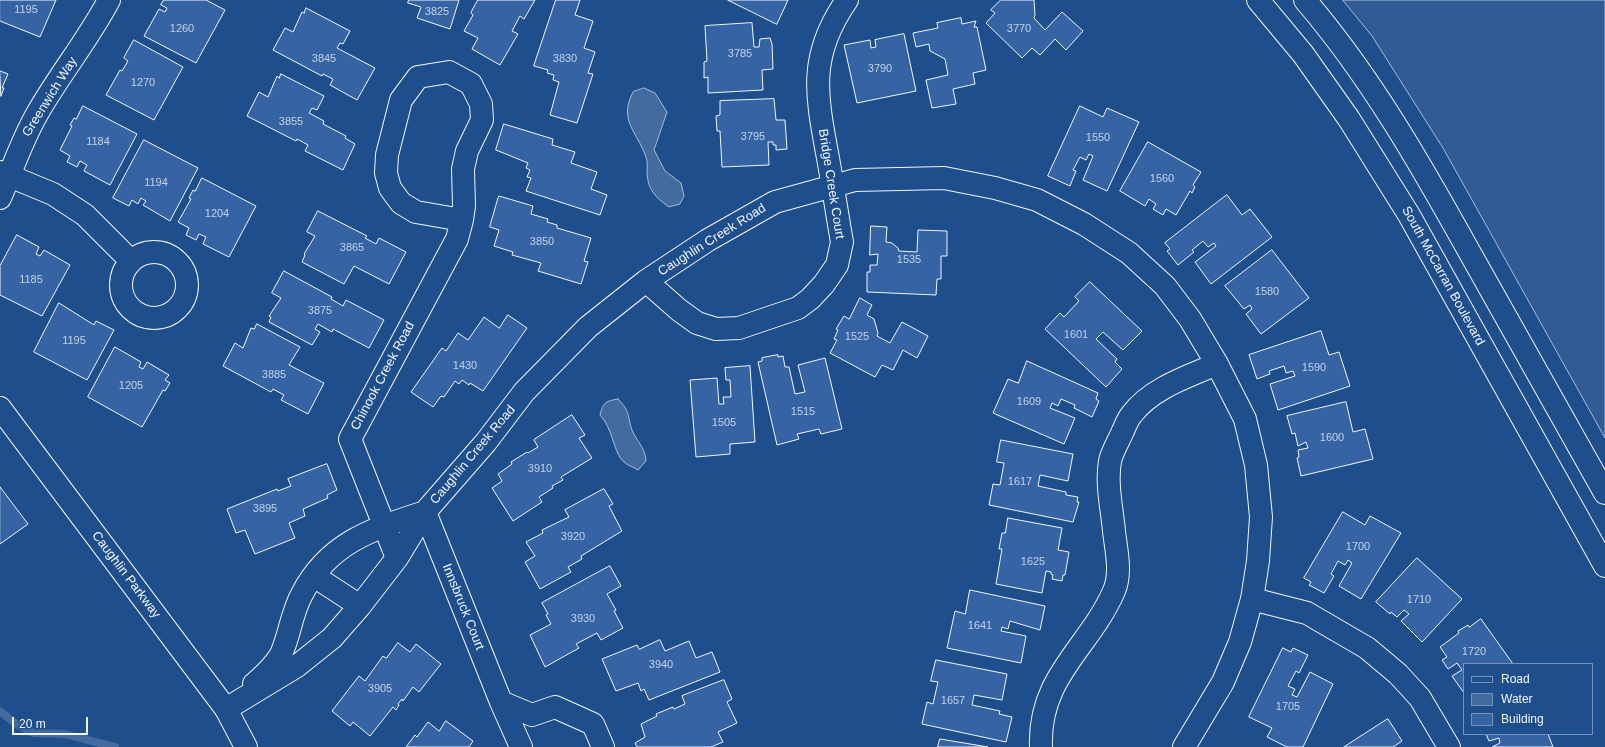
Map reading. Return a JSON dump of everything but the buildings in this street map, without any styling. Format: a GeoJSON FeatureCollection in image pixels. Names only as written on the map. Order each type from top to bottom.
{"type":"FeatureCollection","features":[{"type":"Feature","properties":{"kind":"street","name":"Greenwich Way"},"geometry":{"type":"LineString","coordinates":[[0,198],[5,173],[37,113],[92,32],[110,0]]}},
{"type":"Feature","properties":{"kind":"street","name":"Bridge Creek Court"},"geometry":{"type":"LineString","coordinates":[[646,281],[691,319],[697,323],[716,329],[739,328],[798,308],[824,284],[837,265],[842,242],[818,103],[817,75],[823,44],[834,18],[847,0]]}},
{"type":"Feature","properties":{"kind":"street","name":"South McCarran Boulevard"},"geometry":{"type":"LineString","coordinates":[[1258,0],[1303,54],[1349,119],[1409,214],[1605,566]]}},
{"type":"Feature","properties":{"kind":"street"},"geometry":{"type":"LineString","coordinates":[[1305,0],[1327,26],[1365,78],[1414,154],[1605,493]]}},
{"type":"Feature","properties":{"kind":"street","name":"Chinook Creek Road"},"geometry":{"type":"LineString","coordinates":[[398,558],[350,439],[457,239],[462,220],[464,206],[463,169],[467,151],[482,120],[481,104],[471,84],[449,72],[418,76],[401,100],[387,155],[386,173],[390,188],[401,203],[416,212],[462,220]]}},
{"type":"Feature","properties":{"kind":"street"},"geometry":{"type":"LineString","coordinates":[[5,173],[53,194],[85,215],[131,261]]}},
{"type":"Feature","properties":{"kind":"street","name":"Caughlin Creek Road"},"geometry":{"type":"LineString","coordinates":[[226,709],[297,666],[332,638],[360,606],[398,558],[425,512],[486,442],[524,392],[588,327],[646,281],[714,237],[775,202],[855,180],[944,178],[996,188],[1037,200],[1084,224],[1134,258],[1165,286],[1190,319],[1217,364],[1245,419],[1256,465],[1261,517],[1258,560],[1252,599],[1240,642],[1223,682],[1184,747]]}},
{"type":"Feature","properties":{"kind":"street"},"geometry":{"type":"LineString","coordinates":[[1041,747],[1044,708],[1055,682],[1071,655],[1100,617],[1114,589],[1118,563],[1109,482],[1110,461],[1118,440],[1131,415],[1150,396],[1176,381],[1217,364]]}},
{"type":"Feature","properties":{"kind":"street","name":"Caughlin Parkway"},"geometry":{"type":"LineString","coordinates":[[0,408],[226,709],[246,747]]}},
{"type":"Feature","properties":{"kind":"street","name":"Caughlin Creek Road"},"geometry":{"type":"LineString","coordinates":[[226,709],[270,670],[281,653],[302,594],[314,576],[337,550],[360,536],[425,512]]}},
{"type":"Feature","properties":{"kind":"street","name":"Innsbruck Court"},"geometry":{"type":"LineString","coordinates":[[425,512],[501,702],[521,747]]}},
{"type":"Feature","properties":{"kind":"street"},"geometry":{"type":"LineString","coordinates":[[314,576],[360,606]]}},
{"type":"Feature","properties":{"kind":"street"},"geometry":{"type":"LineString","coordinates":[[1252,599],[1307,613],[1367,648],[1398,674],[1420,698],[1449,747]]}},
{"type":"Feature","properties":{"kind":"street"},"geometry":{"type":"LineString","coordinates":[[501,702],[532,715],[555,708],[593,724],[603,747]]}},
{"type":"Feature","properties":{"kind":"shaded area"},"geometry":{"type":"Polygon","coordinates":[[[1343,0],[1605,0],[1605,438],[1443,148],[1372,36],[1343,0]]]}},
{"type":"Feature","properties":{"kind":"water"},"geometry":{"type":"Polygon","coordinates":[[[644,88],[655,93],[667,112],[654,150],[665,171],[681,183],[684,196],[680,204],[669,207],[653,193],[651,189],[647,173],[647,159],[630,126],[628,118],[627,111],[633,92],[644,88]]]}},
{"type":"Feature","properties":{"kind":"water"},"geometry":{"type":"Polygon","coordinates":[[[618,399],[627,411],[632,430],[645,456],[646,461],[638,470],[620,458],[608,427],[600,415],[605,403],[618,399]]]}},
{"type":"Feature","properties":{"kind":"waterway"},"geometry":{"type":"LineString","coordinates":[[0,711],[16,724],[33,733],[65,734],[115,747]]}}]}
